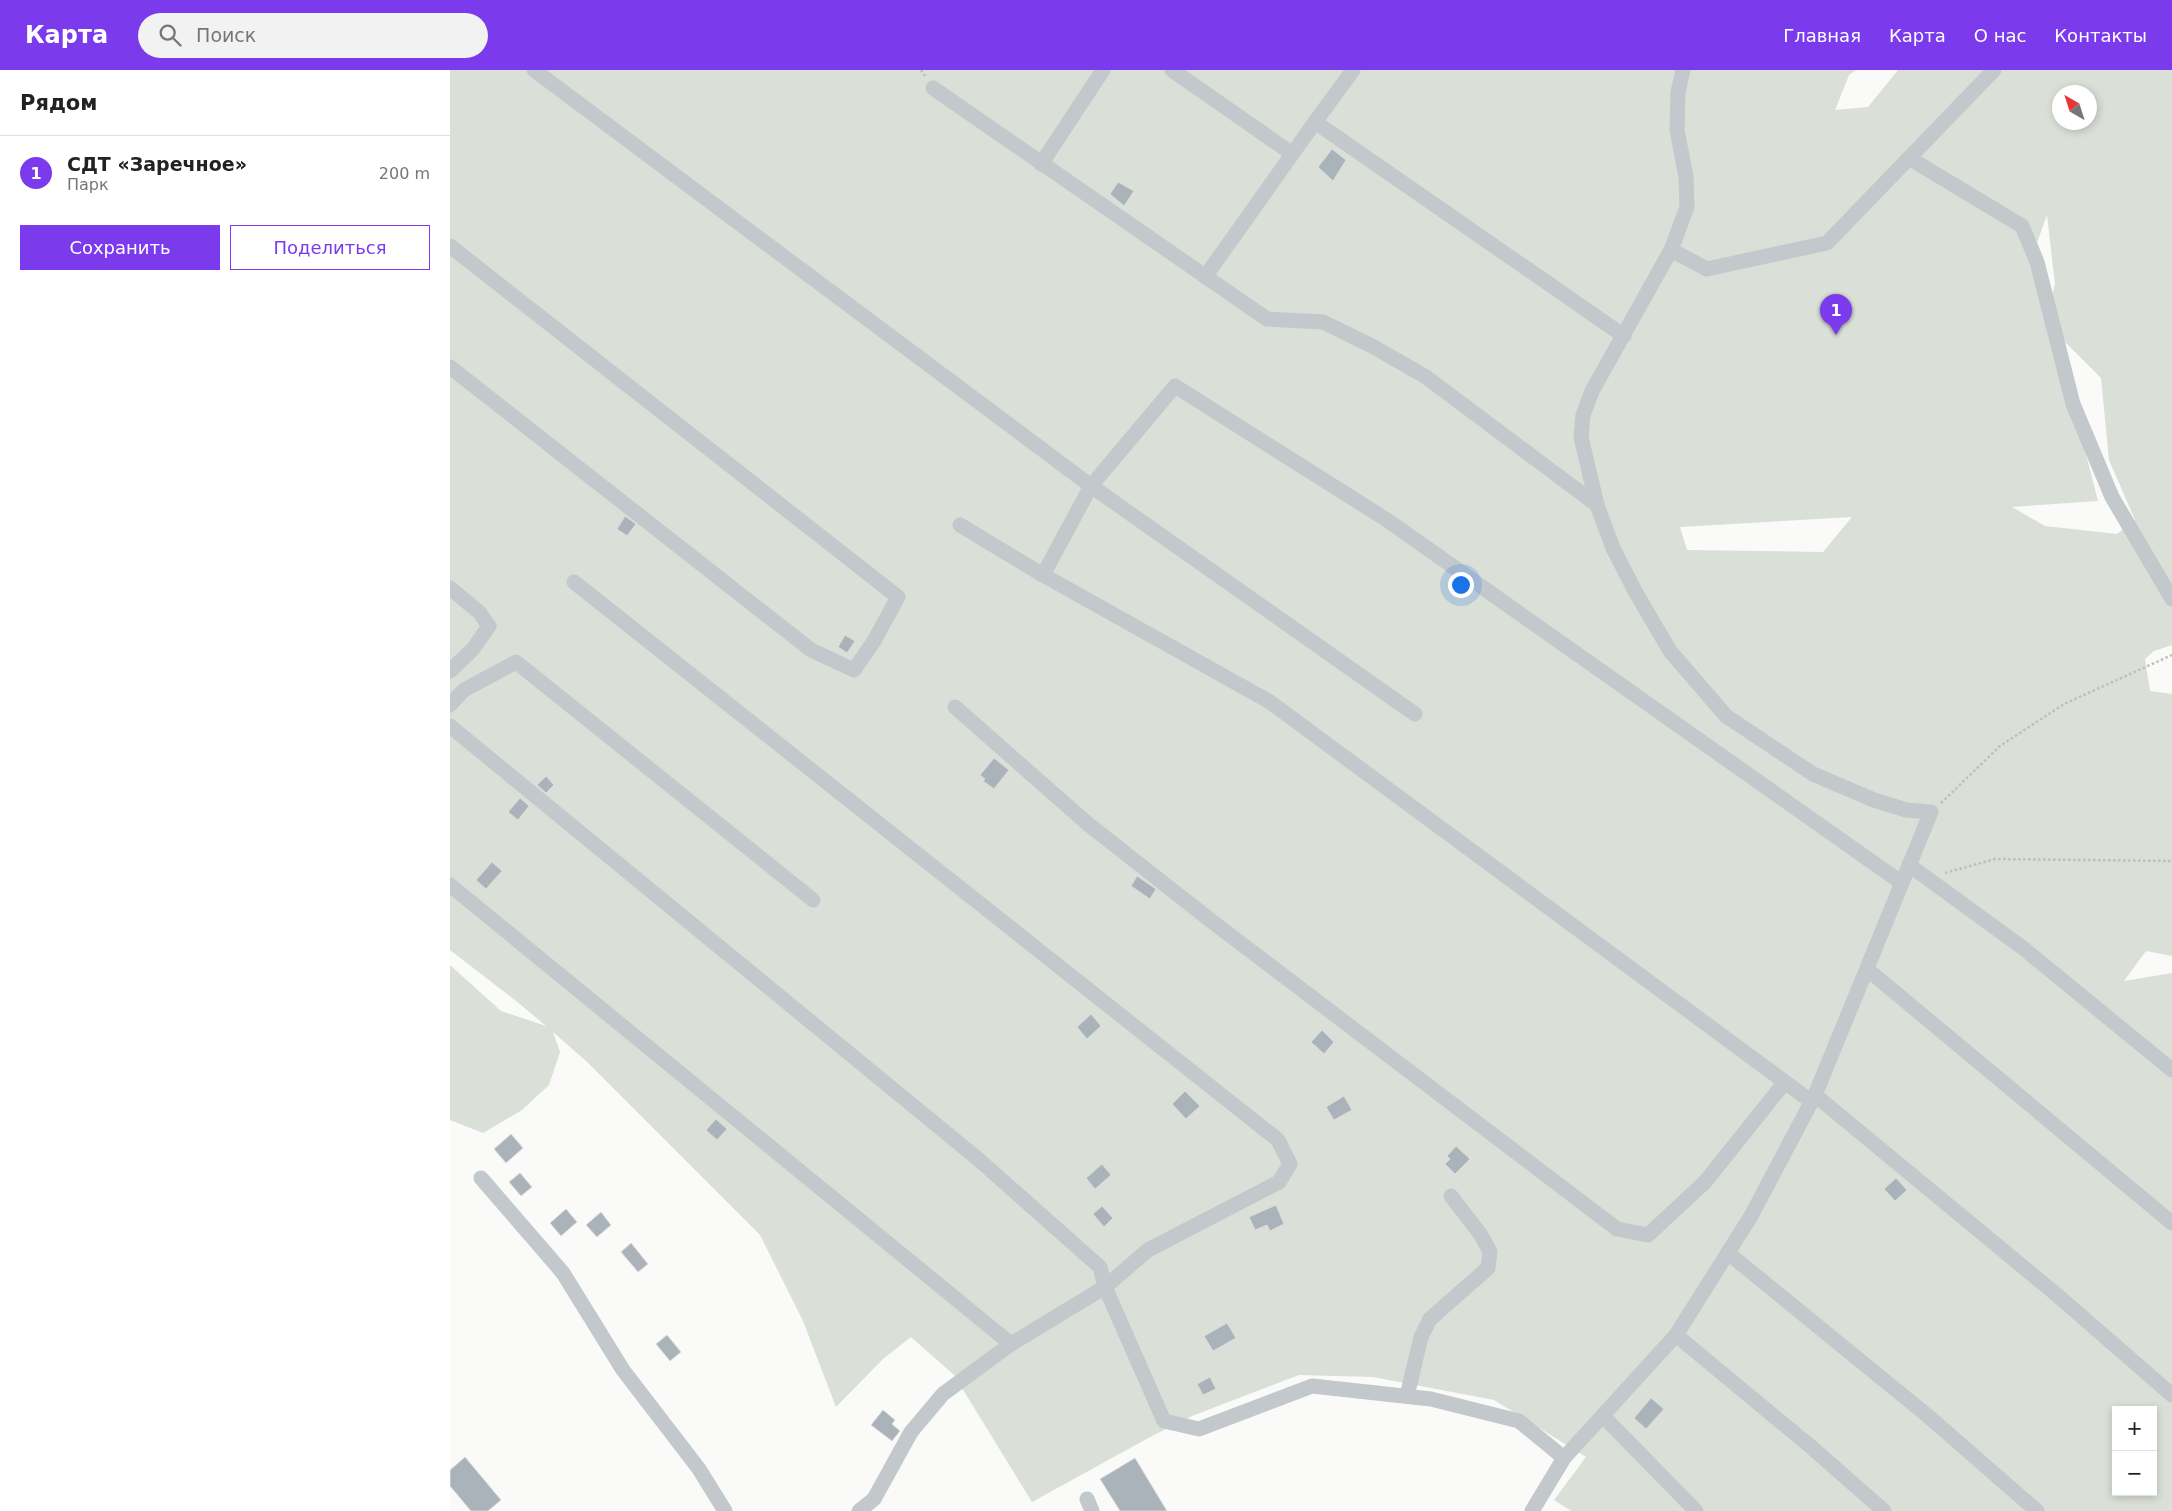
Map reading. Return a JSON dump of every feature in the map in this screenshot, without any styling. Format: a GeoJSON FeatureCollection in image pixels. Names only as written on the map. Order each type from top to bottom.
{"type":"FeatureCollection","features":[{"type":"Feature","properties":{"kind":"street"},"geometry":{"type":"LineString","coordinates":[[534,70],[1091,486],[1415,714]]}},
{"type":"Feature","properties":{"kind":"street"},"geometry":{"type":"LineString","coordinates":[[1040,164],[1103,70]]}},
{"type":"Feature","properties":{"kind":"street"},"geometry":{"type":"LineString","coordinates":[[1172,70],[1291,153]]}},
{"type":"Feature","properties":{"kind":"street"},"geometry":{"type":"LineString","coordinates":[[1204,277],[1291,153],[1353,70]]}},
{"type":"Feature","properties":{"kind":"street"},"geometry":{"type":"LineString","coordinates":[[1532,1511],[1564,1458],[1676,1335],[1751,1216],[1814,1099],[1931,812],[1906,810],[1839,786],[1813,774],[1726,716],[1670,651],[1636,593],[1613,548],[1597,505],[1581,437],[1583,415],[1592,391],[1671,250],[1687,207],[1686,177],[1676,130],[1678,92],[1682,70]]}},
{"type":"Feature","properties":{"kind":"street"},"geometry":{"type":"LineString","coordinates":[[1671,250],[1707,269],[1827,243],[1994,70]]}},
{"type":"Feature","properties":{"kind":"street"},"geometry":{"type":"LineString","coordinates":[[933,88],[1267,320],[1323,322],[1374,347],[1426,377],[1597,505]]}},
{"type":"Feature","properties":{"kind":"street"},"geometry":{"type":"LineString","coordinates":[[1315,122],[1624,336]]}},
{"type":"Feature","properties":{"kind":"street"},"geometry":{"type":"LineString","coordinates":[[1909,158],[2022,226],[2037,262],[2073,404],[2112,497],[2172,599]]}},
{"type":"Feature","properties":{"kind":"street"},"geometry":{"type":"LineString","coordinates":[[450,246],[898,597],[874,641],[854,670],[811,650],[450,367]]}},
{"type":"Feature","properties":{"kind":"street"},"geometry":{"type":"LineString","coordinates":[[1043,575],[1091,486],[1175,386],[1387,520],[1902,883]]}},
{"type":"Feature","properties":{"kind":"street"},"geometry":{"type":"LineString","coordinates":[[960,525],[1043,575],[1270,702],[1784,1082],[1814,1099],[2057,1295],[2172,1395]]}},
{"type":"Feature","properties":{"kind":"street"},"geometry":{"type":"LineString","coordinates":[[574,582],[1278,1140],[1290,1164],[1279,1182],[1148,1250],[1105,1287],[1011,1344],[943,1394],[911,1432],[874,1499],[858,1511]]}},
{"type":"Feature","properties":{"kind":"street"},"geometry":{"type":"LineString","coordinates":[[450,588],[479,612],[489,626],[474,648],[450,671]]}},
{"type":"Feature","properties":{"kind":"street"},"geometry":{"type":"LineString","coordinates":[[450,705],[464,690],[516,662],[813,900]]}},
{"type":"Feature","properties":{"kind":"street"},"geometry":{"type":"LineString","coordinates":[[955,707],[1096,830],[1618,1229],[1648,1235],[1705,1182],[1784,1082]]}},
{"type":"Feature","properties":{"kind":"street"},"geometry":{"type":"LineString","coordinates":[[450,726],[978,1160],[1100,1267],[1105,1287],[1164,1421],[1199,1429],[1312,1386],[1431,1399],[1520,1422],[1564,1458]]}},
{"type":"Feature","properties":{"kind":"street"},"geometry":{"type":"LineString","coordinates":[[1910,865],[2023,948],[2172,1070]]}},
{"type":"Feature","properties":{"kind":"street"},"geometry":{"type":"LineString","coordinates":[[450,885],[1011,1344]]}},
{"type":"Feature","properties":{"kind":"street"},"geometry":{"type":"LineString","coordinates":[[1867,969],[2172,1223]]}},
{"type":"Feature","properties":{"kind":"street"},"geometry":{"type":"LineString","coordinates":[[481,1178],[563,1273],[623,1370],[698,1469],[725,1511]]}},
{"type":"Feature","properties":{"kind":"street"},"geometry":{"type":"LineString","coordinates":[[1407,1396],[1421,1337],[1430,1319],[1488,1268],[1490,1252],[1481,1235],[1451,1196]]}},
{"type":"Feature","properties":{"kind":"street"},"geometry":{"type":"LineString","coordinates":[[1728,1253],[1928,1416],[2036,1511]]}},
{"type":"Feature","properties":{"kind":"street"},"geometry":{"type":"LineString","coordinates":[[1676,1335],[1810,1446],[1884,1511]]}},
{"type":"Feature","properties":{"kind":"street"},"geometry":{"type":"LineString","coordinates":[[1603,1416],[1696,1511]]}},
{"type":"Feature","properties":{"kind":"path"},"geometry":{"type":"LineString","coordinates":[[1931,812],[2000,746],[2064,704],[2172,656]]}},
{"type":"Feature","properties":{"kind":"path"},"geometry":{"type":"LineString","coordinates":[[1941,874],[1995,858],[2172,861]]}},
{"type":"Feature","properties":{"kind":"shaded area"},"geometry":{"type":"Polygon","coordinates":[[[450,70],[1856,70],[1849,75],[1835,110],[1868,107],[1898,70],[2172,70],[2172,645],[2154,651],[2145,659],[2150,691],[2172,694],[2172,956],[2146,951],[2124,981],[2172,973],[2172,1511],[1571,1511],[1554,1500],[1586,1457],[1494,1400],[1373,1377],[1299,1375],[1192,1416],[1032,1502],[954,1375],[911,1337],[883,1359],[836,1407],[803,1321],[760,1235],[586,1061],[553,1032],[560,1052],[549,1085],[522,1110],[483,1133],[450,1120],[450,965],[501,1011],[546,1026],[450,950],[450,70]],[[2047,215],[2034,251],[2049,307],[2055,284],[2047,215]],[[2065,342],[2059,349],[2098,501],[2012,507],[2045,526],[2117,534],[2135,520],[2109,460],[2101,378],[2065,342]],[[1852,517],[1680,527],[1687,550],[1823,552],[1852,517]]]}},
{"type":"Feature","properties":{"kind":"building"},"geometry":{"type":"Polygon","coordinates":[[[1332,149],[1346,160],[1333,181],[1318,167],[1332,149]]]}},
{"type":"Feature","properties":{"kind":"building"},"geometry":{"type":"Polygon","coordinates":[[[1118,182],[1134,191],[1124,206],[1110,194],[1118,182]]]}},
{"type":"Feature","properties":{"kind":"building"},"geometry":{"type":"Polygon","coordinates":[[[625,516],[636,524],[627,536],[617,529],[625,516]]]}},
{"type":"Feature","properties":{"kind":"building"},"geometry":{"type":"Polygon","coordinates":[[[845,635],[855,641],[847,653],[838,647],[845,635]]]}},
{"type":"Feature","properties":{"kind":"building"},"geometry":{"type":"Polygon","coordinates":[[[994,758],[1009,770],[994,789],[983,781],[985,779],[980,775],[994,758]]]}},
{"type":"Feature","properties":{"kind":"building"},"geometry":{"type":"Polygon","coordinates":[[[546,776],[554,785],[546,793],[537,785],[546,776]]]}},
{"type":"Feature","properties":{"kind":"building"},"geometry":{"type":"Polygon","coordinates":[[[520,798],[529,806],[518,820],[508,812],[520,798]]]}},
{"type":"Feature","properties":{"kind":"building"},"geometry":{"type":"Polygon","coordinates":[[[492,862],[502,871],[486,889],[476,880],[492,862]]]}},
{"type":"Feature","properties":{"kind":"building"},"geometry":{"type":"Polygon","coordinates":[[[1137,876],[1156,889],[1150,899],[1131,886],[1137,876]]]}},
{"type":"Feature","properties":{"kind":"building"},"geometry":{"type":"Polygon","coordinates":[[[1091,1014],[1101,1026],[1087,1039],[1077,1027],[1091,1014]]]}},
{"type":"Feature","properties":{"kind":"building"},"geometry":{"type":"Polygon","coordinates":[[[1322,1030],[1334,1042],[1324,1054],[1311,1042],[1322,1030]]]}},
{"type":"Feature","properties":{"kind":"building"},"geometry":{"type":"Polygon","coordinates":[[[1185,1091],[1200,1106],[1186,1119],[1172,1104],[1185,1091]]]}},
{"type":"Feature","properties":{"kind":"building"},"geometry":{"type":"Polygon","coordinates":[[[1344,1096],[1352,1110],[1334,1120],[1326,1107],[1344,1096]]]}},
{"type":"Feature","properties":{"kind":"building"},"geometry":{"type":"Polygon","coordinates":[[[716,1119],[727,1129],[717,1140],[706,1130],[716,1119]]]}},
{"type":"Feature","properties":{"kind":"building"},"geometry":{"type":"Polygon","coordinates":[[[511,1134],[523,1148],[506,1163],[494,1149],[511,1134]]]}},
{"type":"Feature","properties":{"kind":"building"},"geometry":{"type":"Polygon","coordinates":[[[1456,1146],[1470,1159],[1455,1174],[1445,1164],[1450,1159],[1447,1156],[1456,1146]]]}},
{"type":"Feature","properties":{"kind":"building"},"geometry":{"type":"Polygon","coordinates":[[[1102,1164],[1111,1175],[1095,1189],[1086,1178],[1102,1164]]]}},
{"type":"Feature","properties":{"kind":"building"},"geometry":{"type":"Polygon","coordinates":[[[520,1173],[532,1187],[521,1196],[509,1182],[520,1173]]]}},
{"type":"Feature","properties":{"kind":"building"},"geometry":{"type":"Polygon","coordinates":[[[1896,1178],[1907,1190],[1895,1201],[1884,1189],[1896,1178]]]}},
{"type":"Feature","properties":{"kind":"building"},"geometry":{"type":"Polygon","coordinates":[[[1276,1205],[1284,1224],[1270,1231],[1267,1225],[1255,1230],[1249,1217],[1276,1205]]]}},
{"type":"Feature","properties":{"kind":"building"},"geometry":{"type":"Polygon","coordinates":[[[1102,1206],[1113,1218],[1104,1227],[1093,1214],[1102,1206]]]}},
{"type":"Feature","properties":{"kind":"building"},"geometry":{"type":"Polygon","coordinates":[[[566,1209],[577,1222],[561,1236],[550,1223],[566,1209]]]}},
{"type":"Feature","properties":{"kind":"building"},"geometry":{"type":"Polygon","coordinates":[[[601,1212],[611,1225],[597,1237],[586,1225],[601,1212]]]}},
{"type":"Feature","properties":{"kind":"building"},"geometry":{"type":"Polygon","coordinates":[[[631,1243],[648,1264],[638,1272],[621,1252],[631,1243]]]}},
{"type":"Feature","properties":{"kind":"building"},"geometry":{"type":"Polygon","coordinates":[[[1227,1323],[1236,1338],[1213,1351],[1204,1336],[1227,1323]]]}},
{"type":"Feature","properties":{"kind":"building"},"geometry":{"type":"Polygon","coordinates":[[[667,1335],[681,1352],[670,1361],[656,1344],[667,1335]]]}},
{"type":"Feature","properties":{"kind":"building"},"geometry":{"type":"Polygon","coordinates":[[[1210,1377],[1216,1389],[1203,1395],[1197,1384],[1210,1377]]]}},
{"type":"Feature","properties":{"kind":"building"},"geometry":{"type":"Polygon","coordinates":[[[1651,1398],[1664,1409],[1646,1429],[1634,1418],[1651,1398]]]}},
{"type":"Feature","properties":{"kind":"building"},"geometry":{"type":"Polygon","coordinates":[[[883,1410],[895,1420],[892,1424],[900,1431],[892,1441],[871,1425],[883,1410]]]}},
{"type":"Feature","properties":{"kind":"building"},"geometry":{"type":"Polygon","coordinates":[[[465,1457],[501,1500],[488,1511],[471,1511],[450,1486],[450,1470],[465,1457]]]}},
{"type":"Feature","properties":{"kind":"building"},"geometry":{"type":"Polygon","coordinates":[[[1135,1458],[1167,1511],[1120,1511],[1100,1479],[1135,1458]]]}},
{"type":"Feature","properties":{"kind":"place","name":"СДТ «Заречное»"},"geometry":{"type":"Point","coordinates":[1836,335]}}]}
